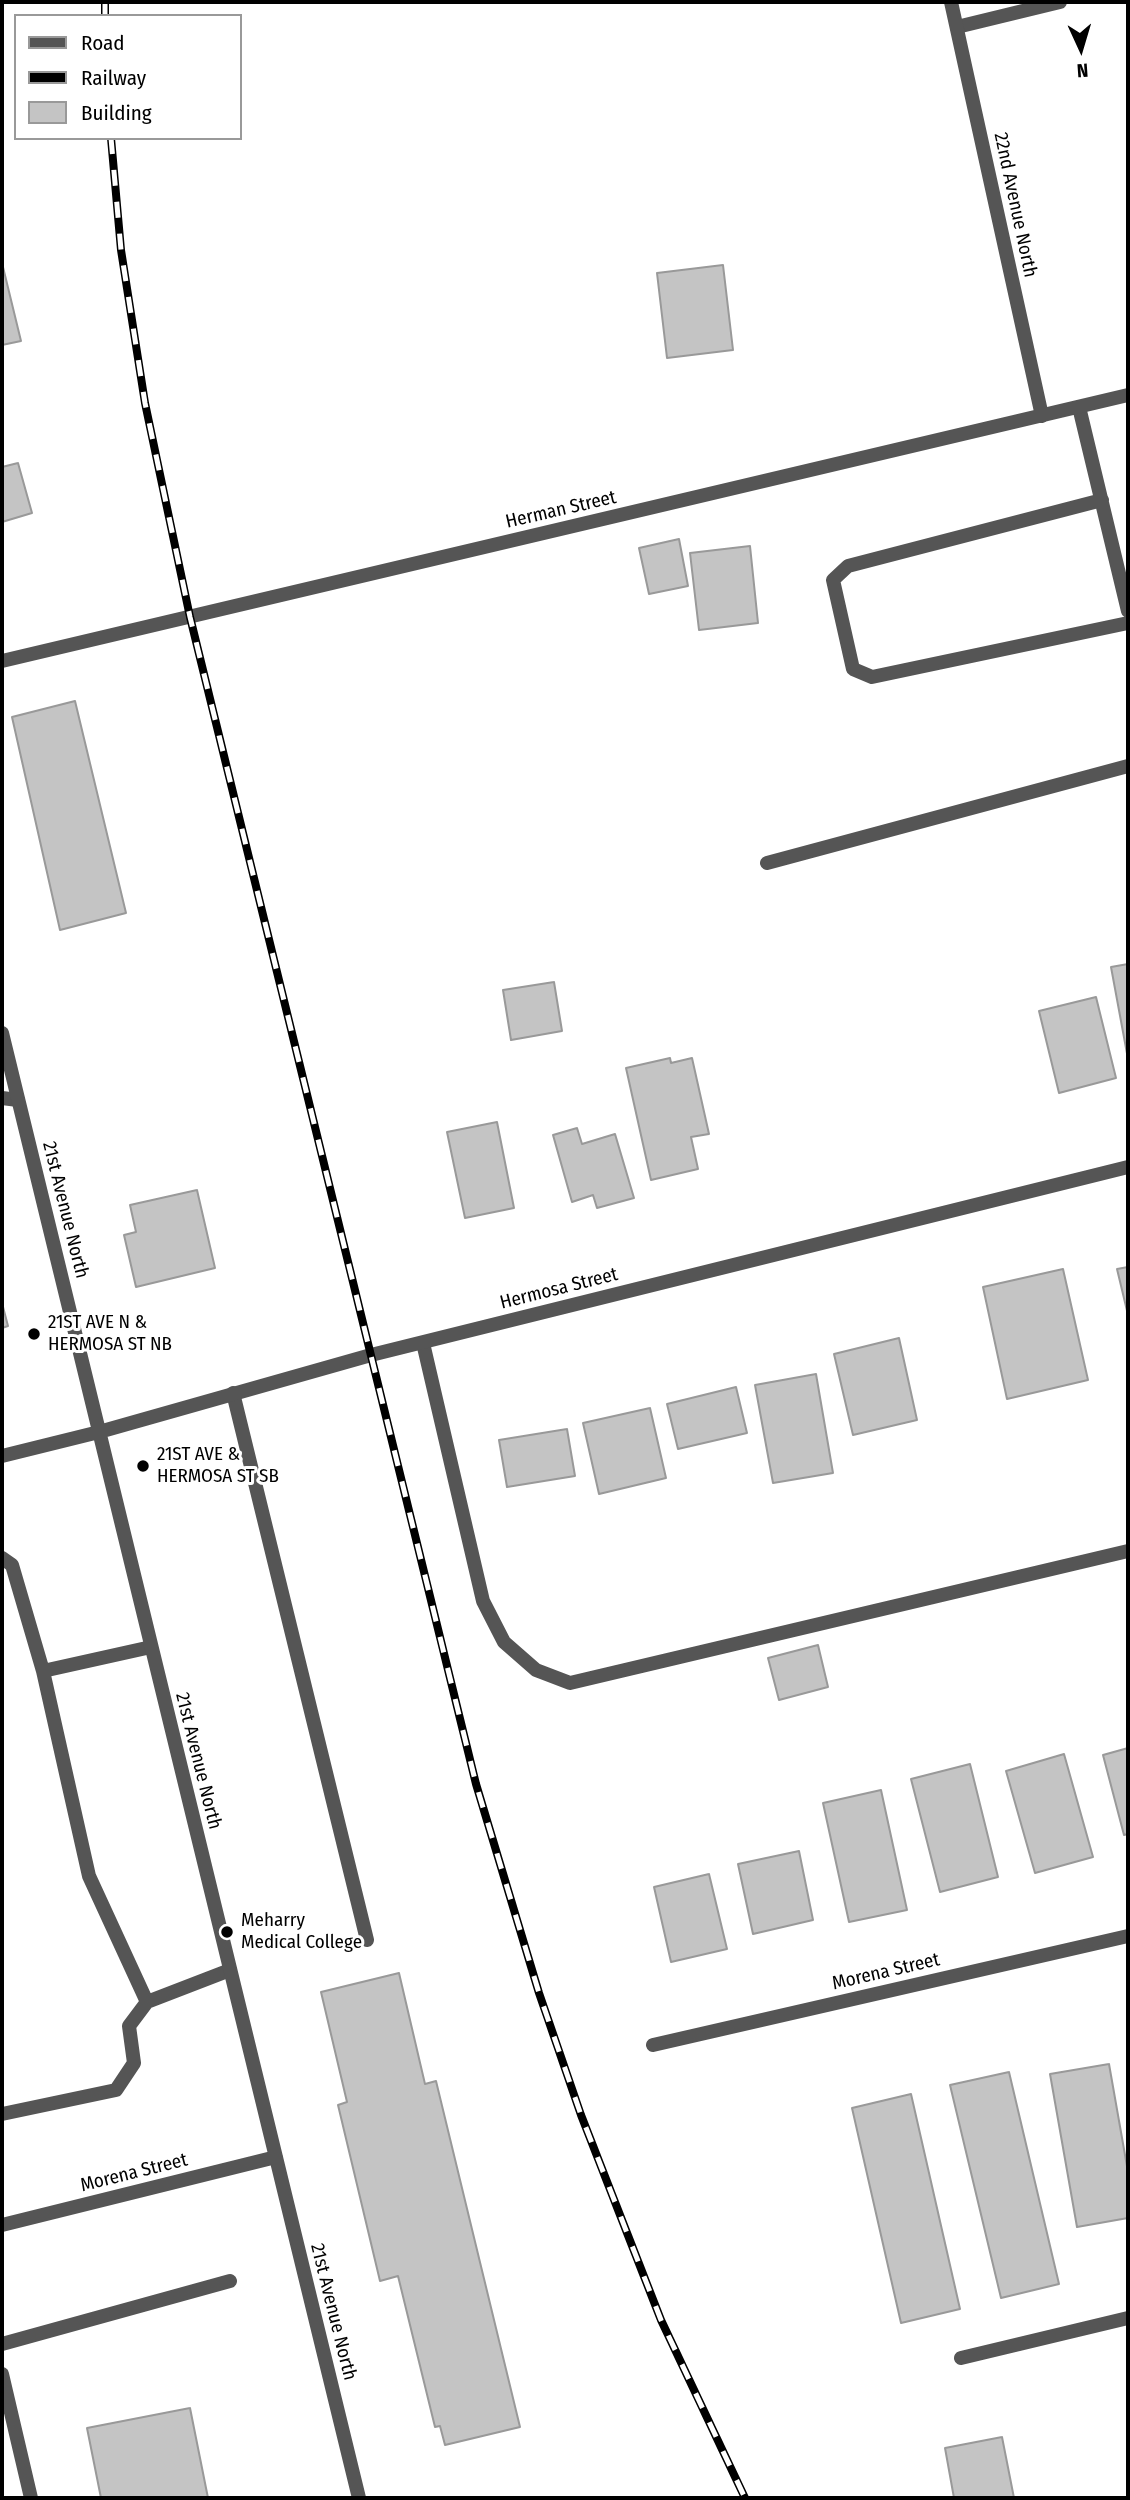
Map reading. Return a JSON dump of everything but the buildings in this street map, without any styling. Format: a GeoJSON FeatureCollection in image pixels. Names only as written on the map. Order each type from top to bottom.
{"type":"FeatureCollection","features":[{"type":"Feature","properties":{"kind":"street","name":"22nd Avenue North"},"geometry":{"type":"LineString","coordinates":[[951,2],[1042,416]]}},
{"type":"Feature","properties":{"kind":"street"},"geometry":{"type":"LineString","coordinates":[[957,27],[1060,2]]}},
{"type":"Feature","properties":{"kind":"street","name":"Herman Street"},"geometry":{"type":"LineString","coordinates":[[2,661],[1128,395]]}},
{"type":"Feature","properties":{"kind":"street"},"geometry":{"type":"LineString","coordinates":[[1079,407],[1128,611]]}},
{"type":"Feature","properties":{"kind":"street"},"geometry":{"type":"LineString","coordinates":[[1102,500],[848,566],[833,580],[853,669],[872,677],[1128,623]]}},
{"type":"Feature","properties":{"kind":"street"},"geometry":{"type":"LineString","coordinates":[[767,863],[1128,766]]}},
{"type":"Feature","properties":{"kind":"street","name":"21st Avenue North"},"geometry":{"type":"LineString","coordinates":[[2,1033],[359,2498]]}},
{"type":"Feature","properties":{"kind":"street"},"geometry":{"type":"LineString","coordinates":[[2,1098],[18,1100]]}},
{"type":"Feature","properties":{"kind":"street","name":"Hermosa Street"},"geometry":{"type":"LineString","coordinates":[[2,1456],[99,1433],[423,1343],[1128,1167]]}},
{"type":"Feature","properties":{"kind":"street"},"geometry":{"type":"LineString","coordinates":[[423,1343],[483,1601],[504,1642],[536,1670],[570,1683],[1128,1551]]}},
{"type":"Feature","properties":{"kind":"street"},"geometry":{"type":"LineString","coordinates":[[233,1394],[367,1940]]}},
{"type":"Feature","properties":{"kind":"street"},"geometry":{"type":"LineString","coordinates":[[2,1558],[12,1565],[43,1671],[89,1876],[147,2002]]}},
{"type":"Feature","properties":{"kind":"street"},"geometry":{"type":"LineString","coordinates":[[43,1671],[151,1647]]}},
{"type":"Feature","properties":{"kind":"street","name":"Morena Street"},"geometry":{"type":"LineString","coordinates":[[653,2045],[1128,1936]]}},
{"type":"Feature","properties":{"kind":"street"},"geometry":{"type":"LineString","coordinates":[[2,2114],[116,2090],[134,2063],[129,2026],[147,2002],[230,1970]]}},
{"type":"Feature","properties":{"kind":"street","name":"Morena Street"},"geometry":{"type":"LineString","coordinates":[[2,2225],[276,2157]]}},
{"type":"Feature","properties":{"kind":"street"},"geometry":{"type":"LineString","coordinates":[[2,2344],[230,2281]]}},
{"type":"Feature","properties":{"kind":"street"},"geometry":{"type":"LineString","coordinates":[[961,2358],[1128,2318]]}},
{"type":"Feature","properties":{"kind":"street"},"geometry":{"type":"LineString","coordinates":[[2,2374],[31,2498]]}},
{"type":"Feature","properties":{"kind":"railway"},"geometry":{"type":"LineString","coordinates":[[105,2],[105,14]]}},
{"type":"Feature","properties":{"kind":"railway"},"geometry":{"type":"LineString","coordinates":[[111,140],[121,250],[145,403],[190,617],[476,1784],[539,1993],[581,2115],[661,2320],[745,2498]]}},
{"type":"Feature","properties":{"kind":"place","name":"21ST AVE N & HERMOSA ST NB"},"geometry":{"type":"Point","coordinates":[34,1334]}},
{"type":"Feature","properties":{"kind":"place","name":"21ST AVE & HERMOSA ST SB"},"geometry":{"type":"Point","coordinates":[143,1466]}},
{"type":"Feature","properties":{"kind":"place","name":"Meharry Medical College"},"geometry":{"type":"Point","coordinates":[227,1932]}}]}
